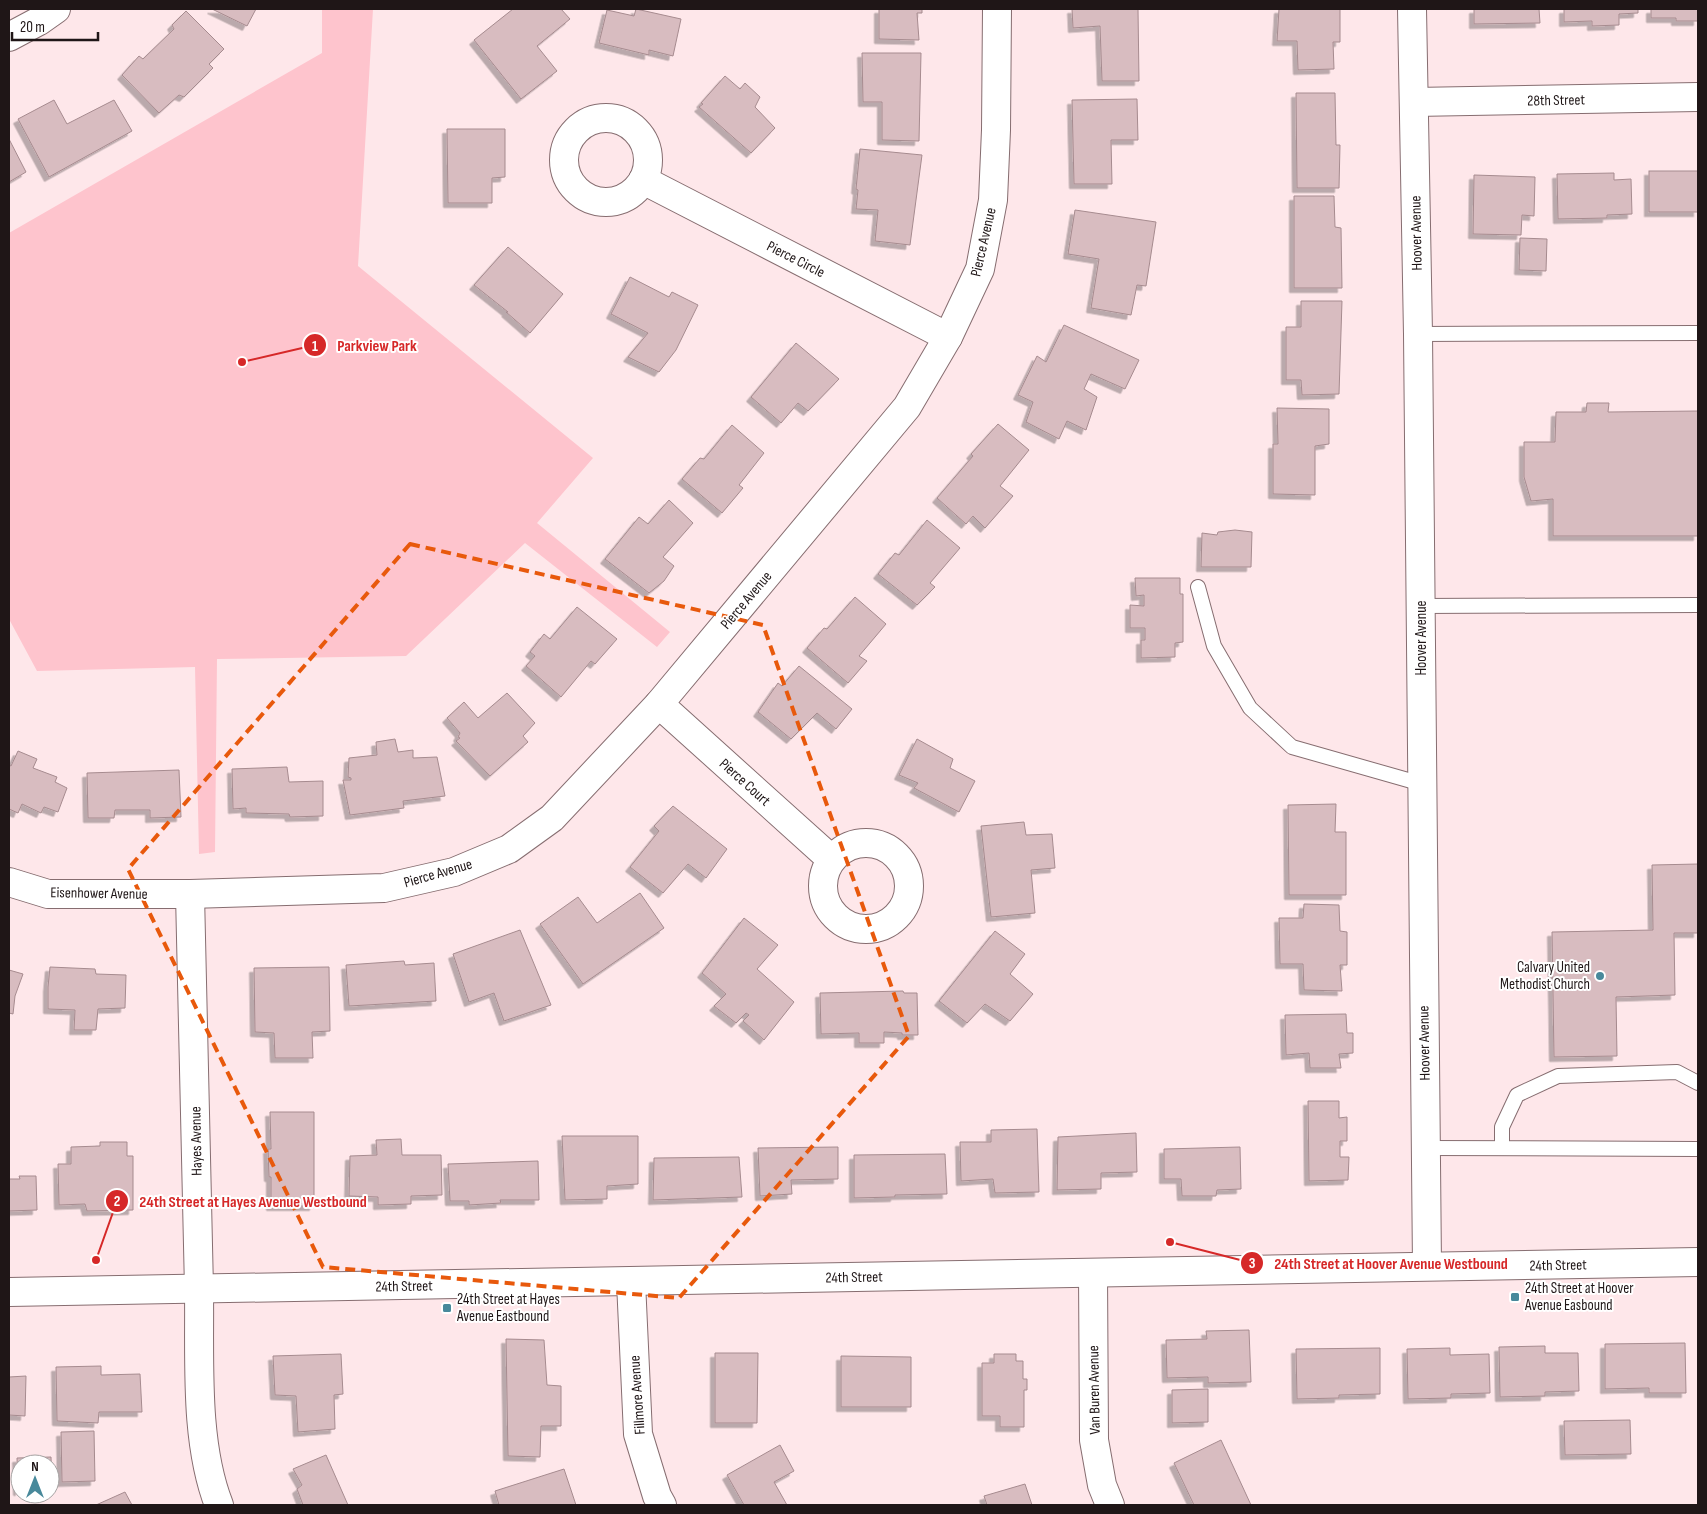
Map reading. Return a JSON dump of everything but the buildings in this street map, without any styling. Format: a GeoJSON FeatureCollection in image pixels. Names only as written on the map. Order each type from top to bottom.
{"type":"FeatureCollection","features":[{"type":"Feature","properties":{"kind":"street"},"geometry":{"type":"LineString","coordinates":[[9,37],[39,22],[56,9]]}},
{"type":"Feature","properties":{"kind":"street","name":"Pierce Avenue"},"geometry":{"type":"LineString","coordinates":[[190,894],[384,888],[454,872],[509,849],[552,818],[659,704],[907,407],[948,337],[980,269],[993,200],[996,130],[996,9]]}},
{"type":"Feature","properties":{"kind":"street","name":"Hoover Avenue"},"geometry":{"type":"LineString","coordinates":[[1412,9],[1418,334],[1426,1266]]}},
{"type":"Feature","properties":{"kind":"street","name":"28th Street"},"geometry":{"type":"LineString","coordinates":[[1414,102],[1698,97]]}},
{"type":"Feature","properties":{"kind":"street","name":"Pierce Circle"},"geometry":{"type":"LineString","coordinates":[[643,180],[948,337]]}},
{"type":"Feature","properties":{"kind":"street","name":"Pierce Court"},"geometry":{"type":"LineString","coordinates":[[659,704],[831,859]]}},
{"type":"Feature","properties":{"kind":"street","name":"Eisenhower Avenue"},"geometry":{"type":"LineString","coordinates":[[9,882],[48,894],[190,894]]}},
{"type":"Feature","properties":{"kind":"street","name":"Hayes Avenue"},"geometry":{"type":"LineString","coordinates":[[190,894],[200,1414],[211,1484],[219,1505]]}},
{"type":"Feature","properties":{"kind":"street","name":"24th Street"},"geometry":{"type":"LineString","coordinates":[[9,1292],[1698,1262]]}},
{"type":"Feature","properties":{"kind":"street","name":"Van Buren Avenue"},"geometry":{"type":"LineString","coordinates":[[1093,1273],[1094,1440],[1102,1484],[1110,1505]]}},
{"type":"Feature","properties":{"kind":"street","name":"Fillmore Avenue"},"geometry":{"type":"LineString","coordinates":[[631,1282],[638,1434],[657,1496],[662,1505]]}},
{"type":"Feature","properties":{"kind":"lane"},"geometry":{"type":"LineString","coordinates":[[1418,334],[1698,333]]}},
{"type":"Feature","properties":{"kind":"lane"},"geometry":{"type":"LineString","coordinates":[[1198,587],[1214,646],[1250,708],[1292,747],[1422,784]]}},
{"type":"Feature","properties":{"kind":"lane"},"geometry":{"type":"LineString","coordinates":[[1420,606],[1698,605]]}},
{"type":"Feature","properties":{"kind":"lane"},"geometry":{"type":"LineString","coordinates":[[1502,1148],[1502,1126],[1517,1095],[1558,1076],[1677,1072],[1698,1083]]}},
{"type":"Feature","properties":{"kind":"lane"},"geometry":{"type":"LineString","coordinates":[[1426,1148],[1698,1149]]}},
{"type":"Feature","properties":{"kind":"highlighted area"},"geometry":{"type":"Polygon","coordinates":[[[410,544],[763,625],[909,1036],[679,1298],[323,1267],[128,869],[410,544]]]}},
{"type":"Feature","properties":{"kind":"shaded area"},"geometry":{"type":"Polygon","coordinates":[[[322,9],[373,9],[358,266],[593,458],[537,523],[670,632],[657,647],[525,543],[406,656],[217,659],[215,852],[199,854],[195,667],[37,671],[9,619],[9,233],[322,53],[322,9]]]}},
{"type":"Feature","properties":{"kind":"place","name":"Parkview Park"},"geometry":{"type":"Point","coordinates":[242,362]}},
{"type":"Feature","properties":{"kind":"place","name":"Calvary United Methodist Church"},"geometry":{"type":"Point","coordinates":[1600,976]}},
{"type":"Feature","properties":{"kind":"place","name":"24th Street at Hoover Avenue Westbound"},"geometry":{"type":"Point","coordinates":[1170,1242]}},
{"type":"Feature","properties":{"kind":"place","name":"24th Street at Hayes Avenue Westbound"},"geometry":{"type":"Point","coordinates":[96,1260]}},
{"type":"Feature","properties":{"kind":"place","name":"24th Street at Hoover Avenue Easbound"},"geometry":{"type":"Point","coordinates":[1515,1297]}},
{"type":"Feature","properties":{"kind":"place","name":"24th Street at Hayes Avenue Eastbound"},"geometry":{"type":"Point","coordinates":[447,1308]}}]}
